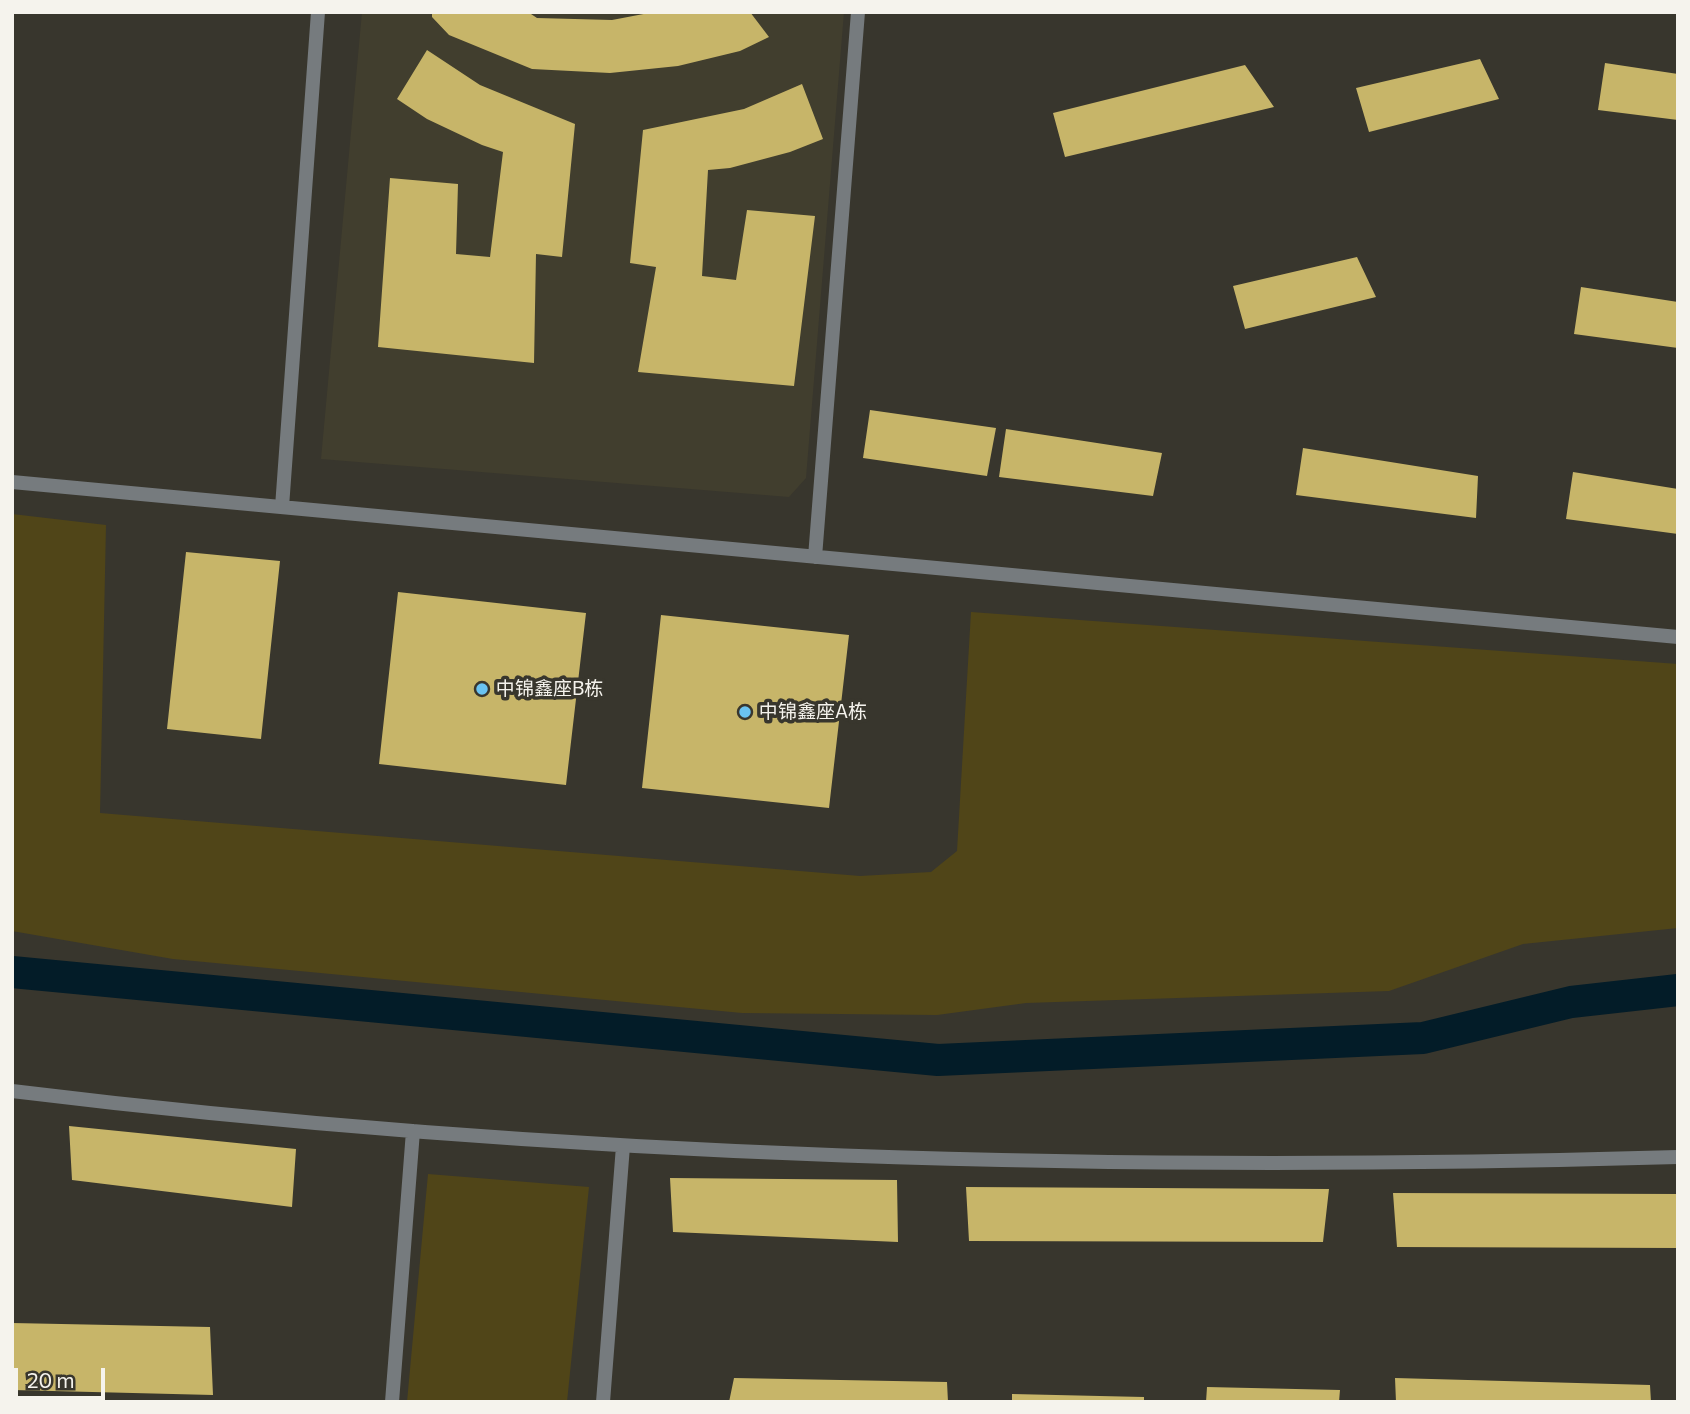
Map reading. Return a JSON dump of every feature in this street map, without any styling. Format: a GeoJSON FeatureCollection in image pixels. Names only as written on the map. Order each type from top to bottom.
{"type":"FeatureCollection","features":[{"type":"Feature","properties":{"kind":"street"},"geometry":{"type":"LineString","coordinates":[[282,507],[318,12]]}},
{"type":"Feature","properties":{"kind":"street"},"geometry":{"type":"LineString","coordinates":[[815,557],[858,12]]}},
{"type":"Feature","properties":{"kind":"street"},"geometry":{"type":"LineString","coordinates":[[12,482],[1678,637]]}},
{"type":"Feature","properties":{"kind":"street"},"geometry":{"type":"LineString","coordinates":[[12,1091],[413,1131],[792,1155],[1176,1163],[1391,1163],[1678,1157]]}},
{"type":"Feature","properties":{"kind":"street"},"geometry":{"type":"LineString","coordinates":[[392,1402],[413,1131]]}},
{"type":"Feature","properties":{"kind":"street"},"geometry":{"type":"LineString","coordinates":[[603,1402],[623,1146]]}},
{"type":"Feature","properties":{"kind":"shaded area"},"geometry":{"type":"Polygon","coordinates":[[[362,12],[844,12],[806,478],[789,497],[321,459],[362,12]]]}},
{"type":"Feature","properties":{"kind":"shaded area"},"geometry":{"type":"Polygon","coordinates":[[[12,514],[106,525],[100,813],[860,876],[931,872],[957,851],[971,612],[1678,664],[1678,928],[1523,944],[1389,991],[1026,1003],[937,1015],[742,1013],[173,959],[12,931],[12,514]]]}},
{"type":"Feature","properties":{"kind":"shaded area"},"geometry":{"type":"Polygon","coordinates":[[[428,1174],[589,1187],[567,1402],[407,1402],[428,1174]]]}},
{"type":"Feature","properties":{"kind":"building"},"geometry":{"type":"Polygon","coordinates":[[[432,12],[528,12],[537,18],[612,20],[654,12],[750,12],[769,37],[740,51],[678,66],[610,73],[532,69],[449,35],[432,17],[432,12]]]}},
{"type":"Feature","properties":{"kind":"building"},"geometry":{"type":"Polygon","coordinates":[[[427,50],[480,85],[575,124],[562,257],[536,254],[534,363],[378,347],[390,178],[458,184],[456,254],[490,257],[503,152],[427,119],[397,99],[427,50]]]}},
{"type":"Feature","properties":{"kind":"building"},"geometry":{"type":"Polygon","coordinates":[[[1480,59],[1499,99],[1369,132],[1356,88],[1480,59]]]}},
{"type":"Feature","properties":{"kind":"building"},"geometry":{"type":"Polygon","coordinates":[[[1605,63],[1678,74],[1678,120],[1598,110],[1605,63]]]}},
{"type":"Feature","properties":{"kind":"building"},"geometry":{"type":"Polygon","coordinates":[[[1245,65],[1274,107],[1065,157],[1053,113],[1245,65]]]}},
{"type":"Feature","properties":{"kind":"building"},"geometry":{"type":"Polygon","coordinates":[[[802,84],[823,139],[790,152],[730,168],[708,170],[702,276],[736,280],[747,210],[815,216],[794,386],[638,372],[656,267],[630,263],[643,130],[744,109],[802,84]]]}},
{"type":"Feature","properties":{"kind":"building"},"geometry":{"type":"Polygon","coordinates":[[[1357,257],[1376,297],[1245,329],[1233,286],[1357,257]]]}},
{"type":"Feature","properties":{"kind":"building"},"geometry":{"type":"Polygon","coordinates":[[[1581,287],[1678,302],[1678,348],[1574,334],[1581,287]]]}},
{"type":"Feature","properties":{"kind":"building"},"geometry":{"type":"Polygon","coordinates":[[[870,410],[996,428],[987,476],[863,458],[870,410]]]}},
{"type":"Feature","properties":{"kind":"building"},"geometry":{"type":"Polygon","coordinates":[[[1006,429],[1162,453],[1153,496],[999,477],[1006,429]]]}},
{"type":"Feature","properties":{"kind":"building"},"geometry":{"type":"Polygon","coordinates":[[[1303,448],[1478,476],[1476,518],[1296,495],[1303,448]]]}},
{"type":"Feature","properties":{"kind":"building"},"geometry":{"type":"Polygon","coordinates":[[[1573,472],[1678,489],[1678,534],[1566,519],[1573,472]]]}},
{"type":"Feature","properties":{"kind":"building"},"geometry":{"type":"Polygon","coordinates":[[[186,552],[280,561],[261,739],[167,729],[186,552]]]}},
{"type":"Feature","properties":{"kind":"building","name":"中锦鑫座B栋"},"geometry":{"type":"Polygon","coordinates":[[[398,592],[586,613],[566,785],[379,764],[398,592]]]}},
{"type":"Feature","properties":{"kind":"building","name":"中锦鑫座A栋"},"geometry":{"type":"Polygon","coordinates":[[[661,615],[849,635],[829,808],[642,788],[661,615]]]}},
{"type":"Feature","properties":{"kind":"building"},"geometry":{"type":"Polygon","coordinates":[[[69,1126],[296,1149],[292,1207],[72,1180],[69,1126]]]}},
{"type":"Feature","properties":{"kind":"building"},"geometry":{"type":"Polygon","coordinates":[[[670,1178],[897,1180],[898,1242],[673,1232],[670,1178]]]}},
{"type":"Feature","properties":{"kind":"building"},"geometry":{"type":"Polygon","coordinates":[[[966,1187],[1329,1189],[1323,1242],[969,1241],[966,1187]]]}},
{"type":"Feature","properties":{"kind":"building"},"geometry":{"type":"Polygon","coordinates":[[[1393,1193],[1678,1194],[1678,1248],[1397,1247],[1393,1193]]]}},
{"type":"Feature","properties":{"kind":"building"},"geometry":{"type":"Polygon","coordinates":[[[12,1323],[210,1327],[213,1395],[12,1390],[12,1323]]]}},
{"type":"Feature","properties":{"kind":"building"},"geometry":{"type":"Polygon","coordinates":[[[734,1378],[947,1382],[948,1402],[729,1402],[734,1378]]]}},
{"type":"Feature","properties":{"kind":"building"},"geometry":{"type":"Polygon","coordinates":[[[1395,1378],[1650,1385],[1651,1402],[1396,1402],[1395,1378]]]}},
{"type":"Feature","properties":{"kind":"building"},"geometry":{"type":"Polygon","coordinates":[[[1207,1387],[1340,1390],[1339,1402],[1206,1402],[1207,1387]]]}},
{"type":"Feature","properties":{"kind":"building"},"geometry":{"type":"Polygon","coordinates":[[[1012,1394],[1144,1397],[1144,1402],[1012,1402],[1012,1394]]]}},
{"type":"Feature","properties":{"kind":"waterway"},"geometry":{"type":"LineString","coordinates":[[12,972],[938,1060],[1423,1038],[1571,1002],[1678,990]]}},
{"type":"Feature","properties":{"kind":"place","name":"中锦鑫座B栋"},"geometry":{"type":"Point","coordinates":[482,689]}},
{"type":"Feature","properties":{"kind":"place","name":"中锦鑫座A栋"},"geometry":{"type":"Point","coordinates":[745,712]}}]}
